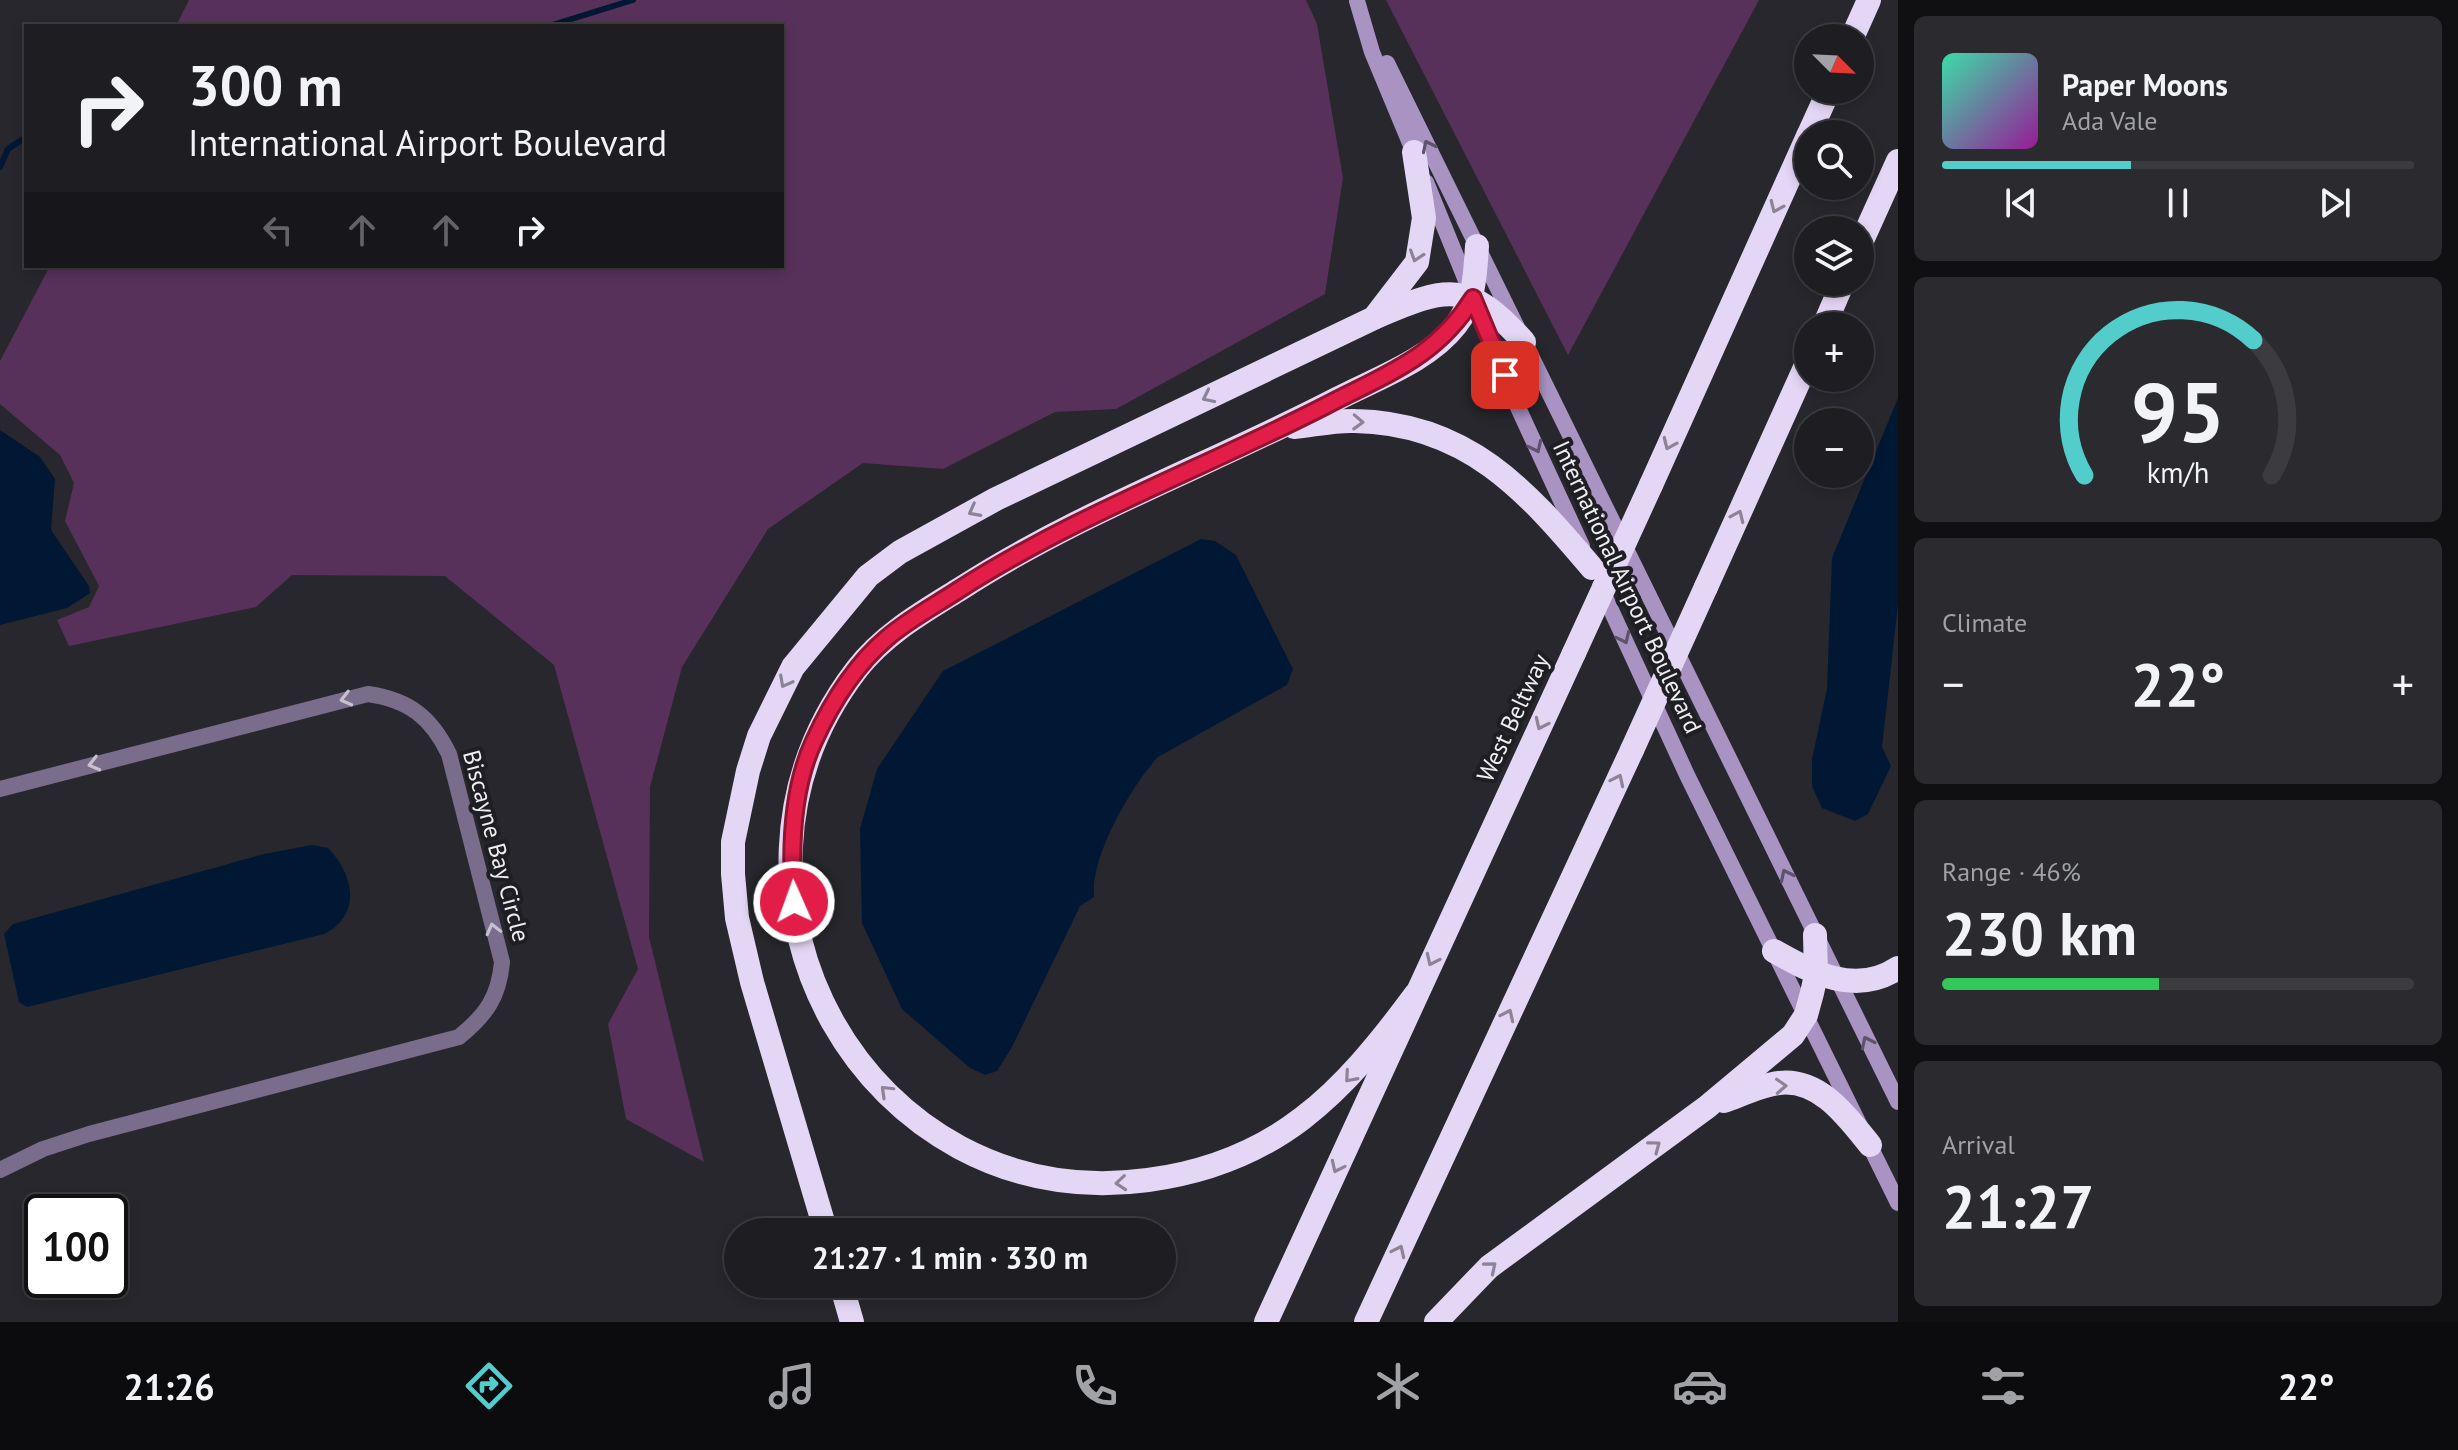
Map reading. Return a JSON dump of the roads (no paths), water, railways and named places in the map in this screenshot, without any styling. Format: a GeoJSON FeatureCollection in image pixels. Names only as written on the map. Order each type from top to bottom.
{"type":"FeatureCollection","features":[{"type":"Feature","properties":{"kind":"highway"},"geometry":{"type":"LineString","coordinates":[[1858,24],[1869,0]]}},
{"type":"Feature","properties":{"kind":"highway"},"geometry":{"type":"LineString","coordinates":[[1374,318],[1417,262],[1424,218],[1414,152]]}},
{"type":"Feature","properties":{"kind":"highway"},"geometry":{"type":"LineString","coordinates":[[1873,216],[1898,161]]}},
{"type":"Feature","properties":{"kind":"highway","name":"West Beltway"},"geometry":{"type":"LineString","coordinates":[[1266,1322],[1794,166]]}},
{"type":"Feature","properties":{"kind":"highway"},"geometry":{"type":"LineString","coordinates":[[1416,994],[1379,1044],[1339,1090],[1277,1136],[1240,1158],[1204,1171],[1113,1185],[1017,1173],[987,1161],[918,1121],[858,1063],[837,1033],[802,954],[795,925],[792,843],[804,772],[813,743],[835,702],[877,648],[917,616],[1018,552],[1139,491],[1280,428],[1425,354],[1455,327],[1473,298],[1477,246]]}},
{"type":"Feature","properties":{"kind":"highway"},"geometry":{"type":"LineString","coordinates":[[822,1218],[752,982],[737,918],[733,874],[733,842],[748,771],[759,736],[793,667],[868,576],[900,552],[996,499],[1414,300],[1447,291],[1473,298],[1497,312],[1524,342]]}},
{"type":"Feature","properties":{"kind":"highway"},"geometry":{"type":"LineString","coordinates":[[1366,1322],[1632,750],[1794,392]]}},
{"type":"Feature","properties":{"kind":"highway"},"geometry":{"type":"LineString","coordinates":[[1280,428],[1356,421],[1418,430],[1469,451],[1513,480],[1592,568]]}},
{"type":"Feature","properties":{"kind":"highway"},"geometry":{"type":"LineString","coordinates":[[1436,1322],[1489,1267],[1707,1107],[1793,1035],[1827,978],[1815,935]]}},
{"type":"Feature","properties":{"kind":"highway"},"geometry":{"type":"LineString","coordinates":[[1774,951],[1827,978],[1876,978],[1898,968]]}},
{"type":"Feature","properties":{"kind":"highway"},"geometry":{"type":"LineString","coordinates":[[1707,1107],[1781,1082],[1810,1088],[1838,1106],[1870,1145]]}},
{"type":"Feature","properties":{"kind":"highway"},"geometry":{"type":"LineString","coordinates":[[845,1298],[852,1322]]}},
{"type":"Feature","properties":{"kind":"main road","name":"International Airport Boulevard"},"geometry":{"type":"LineString","coordinates":[[1357,0],[1372,52],[1515,401],[1774,951],[1898,1203]]}},
{"type":"Feature","properties":{"kind":"main road","name":"International Airport Boulevard"},"geometry":{"type":"LineString","coordinates":[[1357,0],[1815,935]]}},
{"type":"Feature","properties":{"kind":"main road"},"geometry":{"type":"LineString","coordinates":[[1827,978],[1898,1102]]}},
{"type":"Feature","properties":{"kind":"street","name":"Biscayne Bay Circle"},"geometry":{"type":"LineString","coordinates":[[0,789],[368,694],[394,698],[420,711],[438,731],[449,754],[502,962],[500,984],[492,1004],[481,1020],[459,1037],[89,1134],[43,1149],[0,1170]]}},
{"type":"Feature","properties":{"kind":"water"},"geometry":{"type":"Polygon","coordinates":[[[1898,398],[1898,604],[1882,747],[1891,766],[1868,814],[1855,821],[1822,808],[1812,786],[1812,759],[1827,689],[1832,558],[1861,488],[1874,488],[1874,456],[1898,398]]]}},
{"type":"Feature","properties":{"kind":"water"},"geometry":{"type":"Polygon","coordinates":[[[0,430],[40,457],[55,479],[51,530],[89,586],[90,593],[67,608],[0,625],[0,430]]]}},
{"type":"Feature","properties":{"kind":"water"},"geometry":{"type":"Polygon","coordinates":[[[1201,539],[1215,541],[1236,555],[1293,669],[1287,685],[1158,757],[1147,770],[1125,803],[1105,843],[1094,881],[1094,897],[1080,906],[1012,1047],[997,1071],[985,1075],[970,1068],[902,1009],[862,923],[860,829],[877,769],[943,671],[1201,539]]]}},
{"type":"Feature","properties":{"kind":"water"},"geometry":{"type":"Polygon","coordinates":[[[312,845],[328,848],[337,859],[344,870],[350,894],[344,916],[324,934],[27,1007],[19,1002],[4,934],[13,924],[264,854],[312,845]]]}},
{"type":"Feature","properties":{"kind":"waterway"},"geometry":{"type":"LineString","coordinates":[[555,24],[633,0]]}},
{"type":"Feature","properties":{"kind":"waterway"},"geometry":{"type":"LineString","coordinates":[[0,167],[8,149],[24,138]]}}]}
